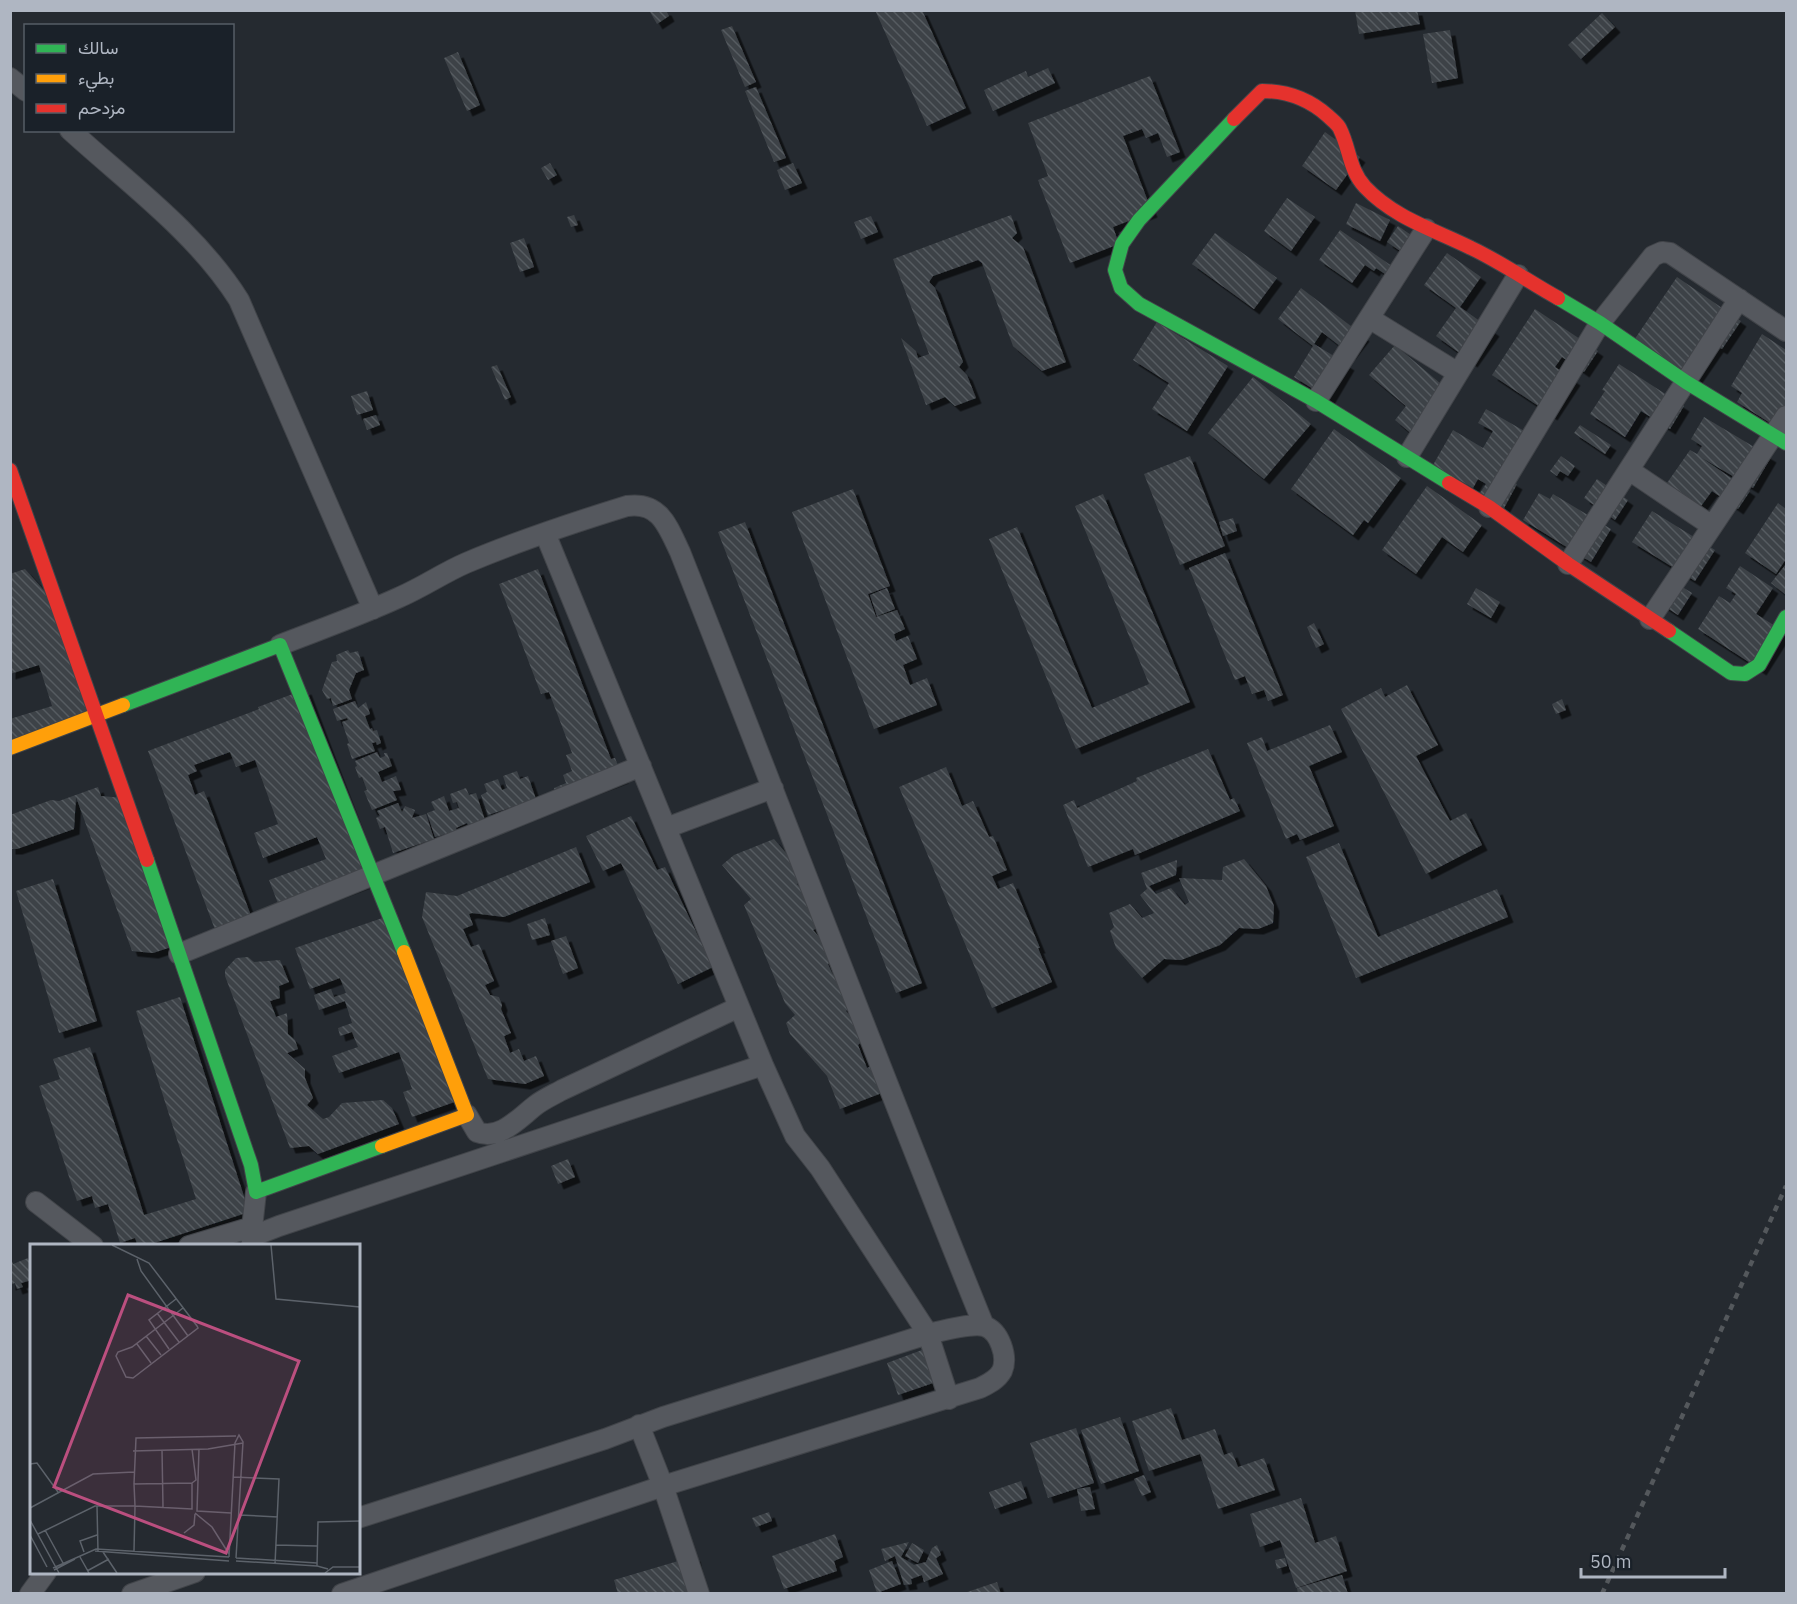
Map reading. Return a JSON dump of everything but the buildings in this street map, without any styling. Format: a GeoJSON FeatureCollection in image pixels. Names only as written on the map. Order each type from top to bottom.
{"type":"FeatureCollection","features":[{"type":"Feature","properties":{"kind":"street"},"geometry":{"type":"LineString","coordinates":[[10,78],[24,89]]}},
{"type":"Feature","properties":{"kind":"street"},"geometry":{"type":"LineString","coordinates":[[1781,439],[1686,382],[1600,323],[1518,274],[1472,248],[1426,229],[1383,202],[1364,186],[1350,163],[1340,128],[1320,108],[1289,94],[1278,91],[1262,92],[1249,103],[1139,220],[1122,244],[1115,270],[1121,288],[1139,304],[1316,401],[1489,507],[1568,564],[1731,673],[1745,674],[1759,665],[1786,617]]}},
{"type":"Feature","properties":{"kind":"street"},"geometry":{"type":"LineString","coordinates":[[72,132],[168,218],[226,280],[239,300],[372,609]]}},
{"type":"Feature","properties":{"kind":"street"},"geometry":{"type":"LineString","coordinates":[[1316,401],[1426,229]]}},
{"type":"Feature","properties":{"kind":"street"},"geometry":{"type":"LineString","coordinates":[[1489,507],[1600,323],[1653,256],[1662,252],[1670,253],[1786,332]]}},
{"type":"Feature","properties":{"kind":"street"},"geometry":{"type":"LineString","coordinates":[[1407,457],[1518,274]]}},
{"type":"Feature","properties":{"kind":"street"},"geometry":{"type":"LineString","coordinates":[[1568,564],[1739,299]]}},
{"type":"Feature","properties":{"kind":"street"},"geometry":{"type":"LineString","coordinates":[[1369,318],[1458,373]]}},
{"type":"Feature","properties":{"kind":"street"},"geometry":{"type":"LineString","coordinates":[[1650,619],[1712,526],[1781,439],[1786,416]]}},
{"type":"Feature","properties":{"kind":"street"},"geometry":{"type":"LineString","coordinates":[[10,470],[97,715],[251,1165],[256,1192],[253,1236]]}},
{"type":"Feature","properties":{"kind":"street"},"geometry":{"type":"LineString","coordinates":[[1629,471],[1712,526]]}},
{"type":"Feature","properties":{"kind":"street"},"geometry":{"type":"LineString","coordinates":[[10,748],[372,609],[414,591],[454,568],[545,533],[627,506],[646,506],[656,511],[666,523],[680,552],[893,1102],[984,1326],[995,1334],[1001,1345],[1002,1370],[996,1379],[980,1388],[663,1486],[350,1592]]}},
{"type":"Feature","properties":{"kind":"street"},"geometry":{"type":"LineString","coordinates":[[545,533],[763,1065],[795,1136],[820,1168],[928,1334],[949,1399]]}},
{"type":"Feature","properties":{"kind":"street"},"geometry":{"type":"LineString","coordinates":[[280,645],[467,1115],[477,1131],[486,1134],[502,1131],[542,1101],[562,1090],[739,1007]]}},
{"type":"Feature","properties":{"kind":"street"},"geometry":{"type":"LineString","coordinates":[[179,954],[641,766]]}},
{"type":"Feature","properties":{"kind":"street"},"geometry":{"type":"LineString","coordinates":[[666,828],[773,788]]}},
{"type":"Feature","properties":{"kind":"street"},"geometry":{"type":"LineString","coordinates":[[196,1244],[253,1236],[763,1065]]}},
{"type":"Feature","properties":{"kind":"street"},"geometry":{"type":"LineString","coordinates":[[256,1192],[467,1115]]}},
{"type":"Feature","properties":{"kind":"street"},"geometry":{"type":"LineString","coordinates":[[36,1202],[92,1244]]}},
{"type":"Feature","properties":{"kind":"street"},"geometry":{"type":"LineString","coordinates":[[360,1517],[639,1425],[928,1334],[955,1328],[984,1326]]}},
{"type":"Feature","properties":{"kind":"street"},"geometry":{"type":"LineString","coordinates":[[639,1425],[663,1486],[699,1593]]}},
{"type":"Feature","properties":{"kind":"street"},"geometry":{"type":"LineString","coordinates":[[30,1593],[44,1574]]}},
{"type":"Feature","properties":{"kind":"street"},"geometry":{"type":"LineString","coordinates":[[132,1593],[189,1574]]}},
{"type":"Feature","properties":{"kind":"railway"},"geometry":{"type":"LineString","coordinates":[[1602,1594],[1786,1186]]}},
{"type":"Feature","properties":{"kind":"traffic: fast"},"geometry":{"type":"LineString","coordinates":[[1234,119],[1139,220],[1122,244],[1115,270],[1121,288],[1139,304],[1316,401],[1449,483]]}},
{"type":"Feature","properties":{"kind":"traffic: fast"},"geometry":{"type":"LineString","coordinates":[[1558,298],[1600,323],[1686,382],[1786,443]]}},
{"type":"Feature","properties":{"kind":"traffic: fast"},"geometry":{"type":"LineString","coordinates":[[1669,631],[1731,673],[1745,674],[1759,665],[1786,617]]}},
{"type":"Feature","properties":{"kind":"traffic: fast"},"geometry":{"type":"LineString","coordinates":[[123,705],[280,645],[404,952]]}},
{"type":"Feature","properties":{"kind":"traffic: fast"},"geometry":{"type":"LineString","coordinates":[[147,860],[251,1165],[256,1192],[382,1146]]}},
{"type":"Feature","properties":{"kind":"traffic: slow"},"geometry":{"type":"LineString","coordinates":[[10,748],[123,705]]}},
{"type":"Feature","properties":{"kind":"traffic: slow"},"geometry":{"type":"LineString","coordinates":[[382,1146],[467,1115],[404,952]]}},
{"type":"Feature","properties":{"kind":"traffic: jam"},"geometry":{"type":"LineString","coordinates":[[1234,119],[1262,91],[1289,94],[1306,101],[1338,125],[1356,174],[1376,198],[1402,215],[1482,254],[1558,298]]}},
{"type":"Feature","properties":{"kind":"traffic: jam"},"geometry":{"type":"LineString","coordinates":[[10,470],[147,860]]}},
{"type":"Feature","properties":{"kind":"traffic: jam"},"geometry":{"type":"LineString","coordinates":[[1449,483],[1489,507],[1568,564],[1669,631]]}}]}
